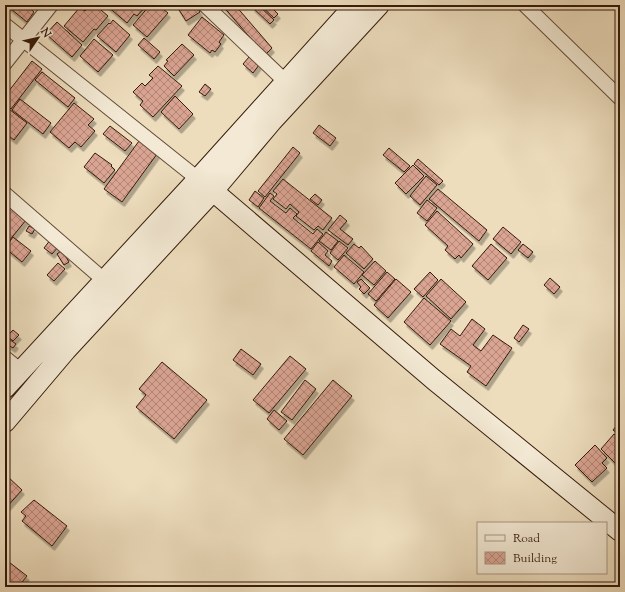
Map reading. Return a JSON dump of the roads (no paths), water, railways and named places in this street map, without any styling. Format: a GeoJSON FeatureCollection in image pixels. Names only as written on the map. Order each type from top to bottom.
{"type":"FeatureCollection","features":[{"type":"Feature","properties":{"kind":"main road"},"geometry":{"type":"LineString","coordinates":[[5,422],[205,185],[286,82],[355,5]]}},
{"type":"Feature","properties":{"kind":"main road"},"geometry":{"type":"LineString","coordinates":[[5,388],[104,280],[272,121],[379,5]]}},
{"type":"Feature","properties":{"kind":"main road"},"geometry":{"type":"LineString","coordinates":[[205,185],[433,379],[620,531]]}},
{"type":"Feature","properties":{"kind":"street"},"geometry":{"type":"LineString","coordinates":[[5,63],[51,5]]}},
{"type":"Feature","properties":{"kind":"street"},"geometry":{"type":"LineString","coordinates":[[205,5],[286,82]]}},
{"type":"Feature","properties":{"kind":"street"},"geometry":{"type":"LineString","coordinates":[[525,5],[620,98]]}},
{"type":"Feature","properties":{"kind":"street"},"geometry":{"type":"LineString","coordinates":[[5,25],[205,185]]}},
{"type":"Feature","properties":{"kind":"street"},"geometry":{"type":"LineString","coordinates":[[5,194],[104,280]]}},
{"type":"Feature","properties":{"kind":"street"},"geometry":{"type":"LineString","coordinates":[[5,358],[21,371]]}}]}
